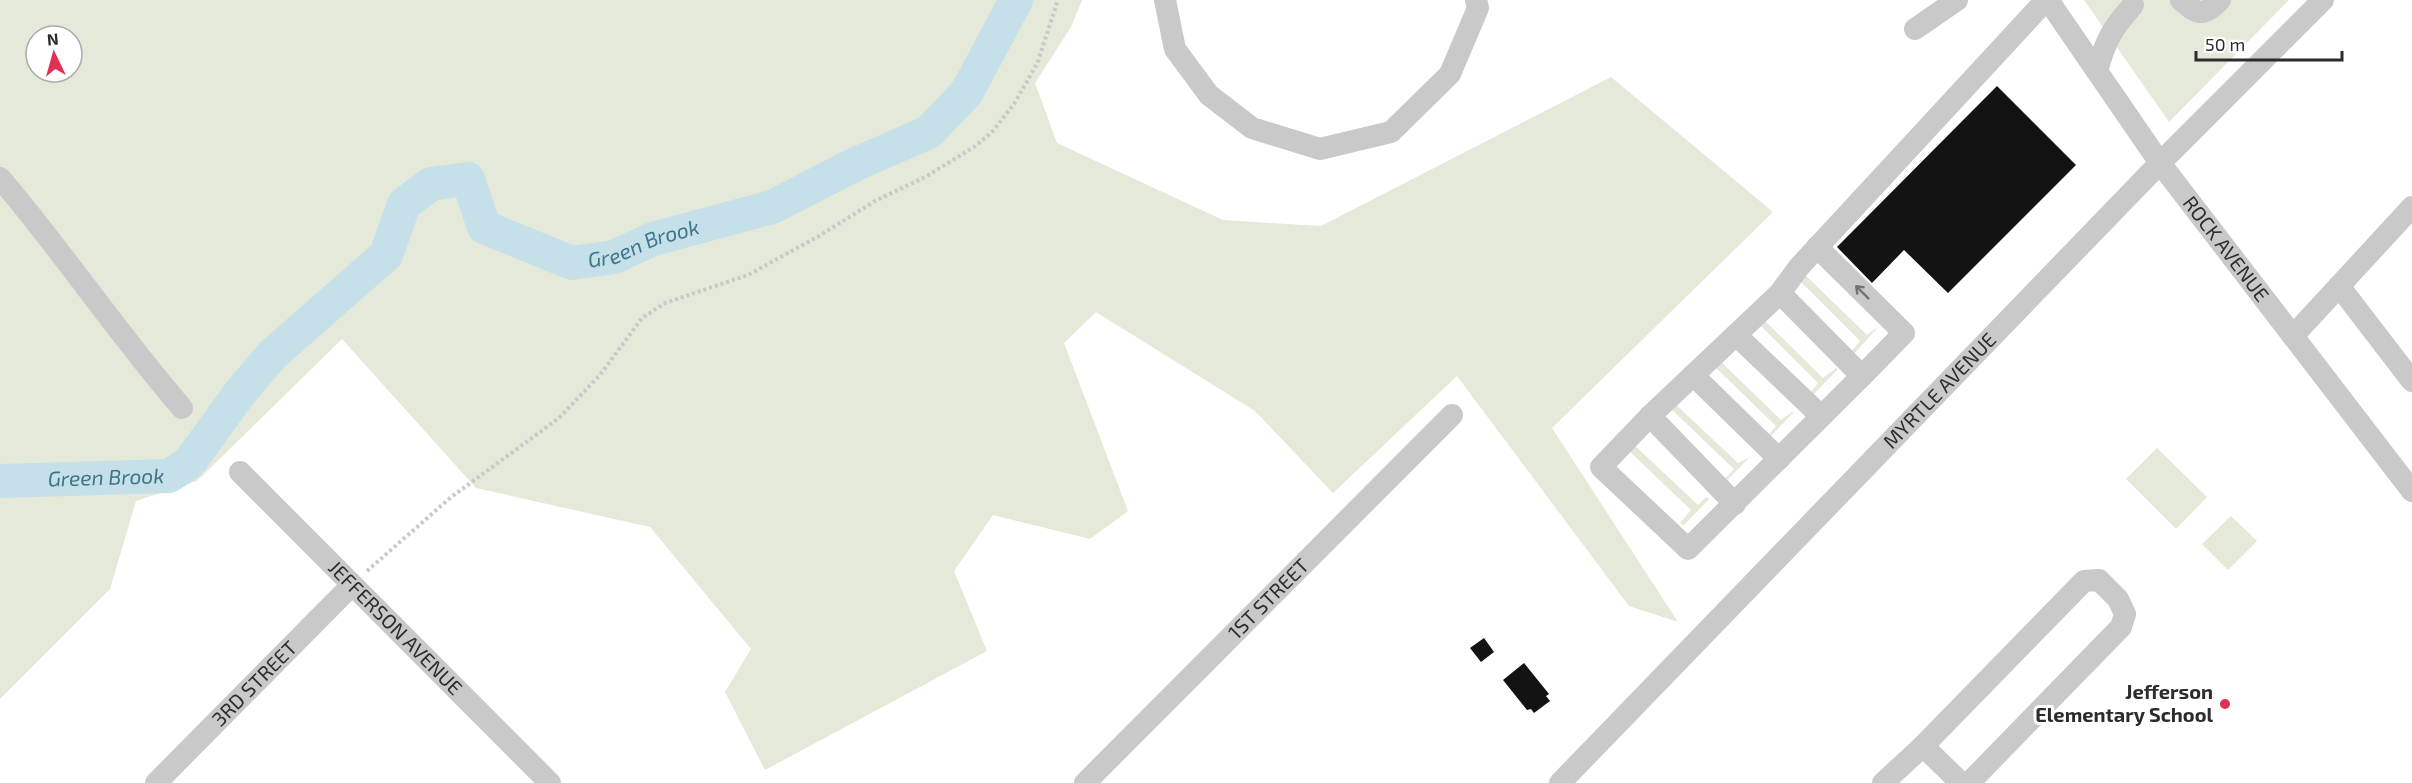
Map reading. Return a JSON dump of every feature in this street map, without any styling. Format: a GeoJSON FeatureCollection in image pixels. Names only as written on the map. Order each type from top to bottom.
{"type":"FeatureCollection","features":[{"type":"Feature","properties":{"kind":"street"},"geometry":{"type":"LineString","coordinates":[[1165,0],[1174,49],[1209,95],[1252,128],[1320,149],[1391,132],[1450,74],[1478,8],[1476,0]]}},
{"type":"Feature","properties":{"kind":"street"},"geometry":{"type":"LineString","coordinates":[[1915,29],[1957,0]]}},
{"type":"Feature","properties":{"kind":"street"},"geometry":{"type":"LineString","coordinates":[[1817,247],[1904,333],[1688,549],[1601,467],[1650,416],[1780,293],[1817,247],[2047,0]]}},
{"type":"Feature","properties":{"kind":"street","name":"ROCK AVENUE"},"geometry":{"type":"LineString","coordinates":[[2047,0],[2160,163],[2412,491]]}},
{"type":"Feature","properties":{"kind":"street"},"geometry":{"type":"LineString","coordinates":[[2181,0],[2193,11],[2201,13],[2210,10],[2220,0]]}},
{"type":"Feature","properties":{"kind":"street","name":"MYRTLE AVENUE"},"geometry":{"type":"LineString","coordinates":[[1560,783],[2160,163],[2323,0]]}},
{"type":"Feature","properties":{"kind":"street"},"geometry":{"type":"LineString","coordinates":[[2075,38],[2137,2]]}},
{"type":"Feature","properties":{"kind":"street"},"geometry":{"type":"LineString","coordinates":[[2097,71],[2106,40],[2114,27],[2137,2]]}},
{"type":"Feature","properties":{"kind":"street"},"geometry":{"type":"LineString","coordinates":[[0,178],[42,227],[159,382],[182,408]]}},
{"type":"Feature","properties":{"kind":"street"},"geometry":{"type":"LineString","coordinates":[[2293,336],[2412,207]]}},
{"type":"Feature","properties":{"kind":"street"},"geometry":{"type":"LineString","coordinates":[[2339,286],[2412,381]]}},
{"type":"Feature","properties":{"kind":"street"},"geometry":{"type":"LineString","coordinates":[[1780,293],[1862,376]]}},
{"type":"Feature","properties":{"kind":"street"},"geometry":{"type":"LineString","coordinates":[[1736,335],[1821,416]]}},
{"type":"Feature","properties":{"kind":"street"},"geometry":{"type":"LineString","coordinates":[[1693,375],[1779,459]]}},
{"type":"Feature","properties":{"kind":"street","name":"1ST STREET"},"geometry":{"type":"LineString","coordinates":[[1084,783],[1452,415]]}},
{"type":"Feature","properties":{"kind":"street"},"geometry":{"type":"LineString","coordinates":[[1650,416],[1735,504]]}},
{"type":"Feature","properties":{"kind":"street","name":"JEFFERSON AVENUE"},"geometry":{"type":"LineString","coordinates":[[240,472],[550,783]]}},
{"type":"Feature","properties":{"kind":"street"},"geometry":{"type":"LineString","coordinates":[[1883,783],[1923,746],[2084,581],[2099,580],[2118,599],[2125,614],[2121,627],[1969,783]]}},
{"type":"Feature","properties":{"kind":"street","name":"3RD STREET"},"geometry":{"type":"LineString","coordinates":[[156,783],[352,585]]}},
{"type":"Feature","properties":{"kind":"street"},"geometry":{"type":"LineString","coordinates":[[1923,746],[1961,783]]}},
{"type":"Feature","properties":{"kind":"path"},"geometry":{"type":"LineString","coordinates":[[352,585],[450,498],[559,418],[600,375],[642,318],[665,303],[748,275],[819,236],[875,201],[927,176],[974,147],[992,132],[1014,104],[1037,64],[1058,0]]}},
{"type":"Feature","properties":{"kind":"green space"},"geometry":{"type":"Polygon","coordinates":[[[0,0],[1082,0],[1071,27],[1035,83],[1057,143],[1223,220],[1321,226],[1611,77],[1773,212],[1552,428],[1678,622],[1629,606],[1457,376],[1333,493],[1255,411],[1096,312],[1064,343],[1128,511],[1090,539],[993,515],[954,571],[987,651],[765,770],[725,692],[751,649],[650,527],[476,488],[342,339],[197,481],[136,501],[110,589],[0,699],[0,0]]]}},
{"type":"Feature","properties":{"kind":"green space"},"geometry":{"type":"Polygon","coordinates":[[[2084,0],[2289,0],[2169,122],[2084,0]]]}},
{"type":"Feature","properties":{"kind":"green space"},"geometry":{"type":"Polygon","coordinates":[[[1801,271],[1867,335],[1879,326],[1854,354],[1851,352],[1860,341],[1795,276],[1801,271]]]}},
{"type":"Feature","properties":{"kind":"green space"},"geometry":{"type":"Polygon","coordinates":[[[1758,314],[1823,378],[1836,368],[1838,369],[1813,395],[1809,394],[1818,383],[1754,319],[1758,314]]]}},
{"type":"Feature","properties":{"kind":"green space"},"geometry":{"type":"Polygon","coordinates":[[[1717,358],[1781,420],[1794,412],[1767,440],[1766,438],[1776,426],[1710,362],[1717,358]]]}},
{"type":"Feature","properties":{"kind":"green space"},"geometry":{"type":"Polygon","coordinates":[[[1672,401],[1738,463],[1750,457],[1727,480],[1723,481],[1734,469],[1668,406],[1672,401]]]}},
{"type":"Feature","properties":{"kind":"green space"},"geometry":{"type":"Polygon","coordinates":[[[1631,442],[1698,505],[1706,497],[1709,499],[1684,525],[1680,523],[1691,510],[1626,448],[1631,442]]]}},
{"type":"Feature","properties":{"kind":"green space"},"geometry":{"type":"Polygon","coordinates":[[[2157,448],[2207,497],[2176,529],[2126,479],[2157,448]]]}},
{"type":"Feature","properties":{"kind":"green space"},"geometry":{"type":"Polygon","coordinates":[[[2231,516],[2257,541],[2228,570],[2202,544],[2231,516]]]}},
{"type":"Feature","properties":{"kind":"building"},"geometry":{"type":"Polygon","coordinates":[[[1997,86],[2076,165],[1948,293],[1904,250],[1872,283],[1837,247],[1997,86]]]}},
{"type":"Feature","properties":{"kind":"building"},"geometry":{"type":"Polygon","coordinates":[[[1484,638],[1494,652],[1481,662],[1470,648],[1484,638]]]}},
{"type":"Feature","properties":{"kind":"building"},"geometry":{"type":"Polygon","coordinates":[[[1524,663],[1549,694],[1546,696],[1550,701],[1534,713],[1531,709],[1527,710],[1503,680],[1524,663]]]}},
{"type":"Feature","properties":{"kind":"waterway","name":"Green Brook"},"geometry":{"type":"LineString","coordinates":[[0,481],[169,476],[189,463],[239,394],[272,355],[386,255],[404,204],[431,184],[468,179],[484,227],[572,263],[614,257],[653,239],[772,207],[856,164],[929,132],[967,92],[1016,0]]}},
{"type":"Feature","properties":{"kind":"place","name":"Jefferson Elementary School"},"geometry":{"type":"Point","coordinates":[2225,704]}}]}
